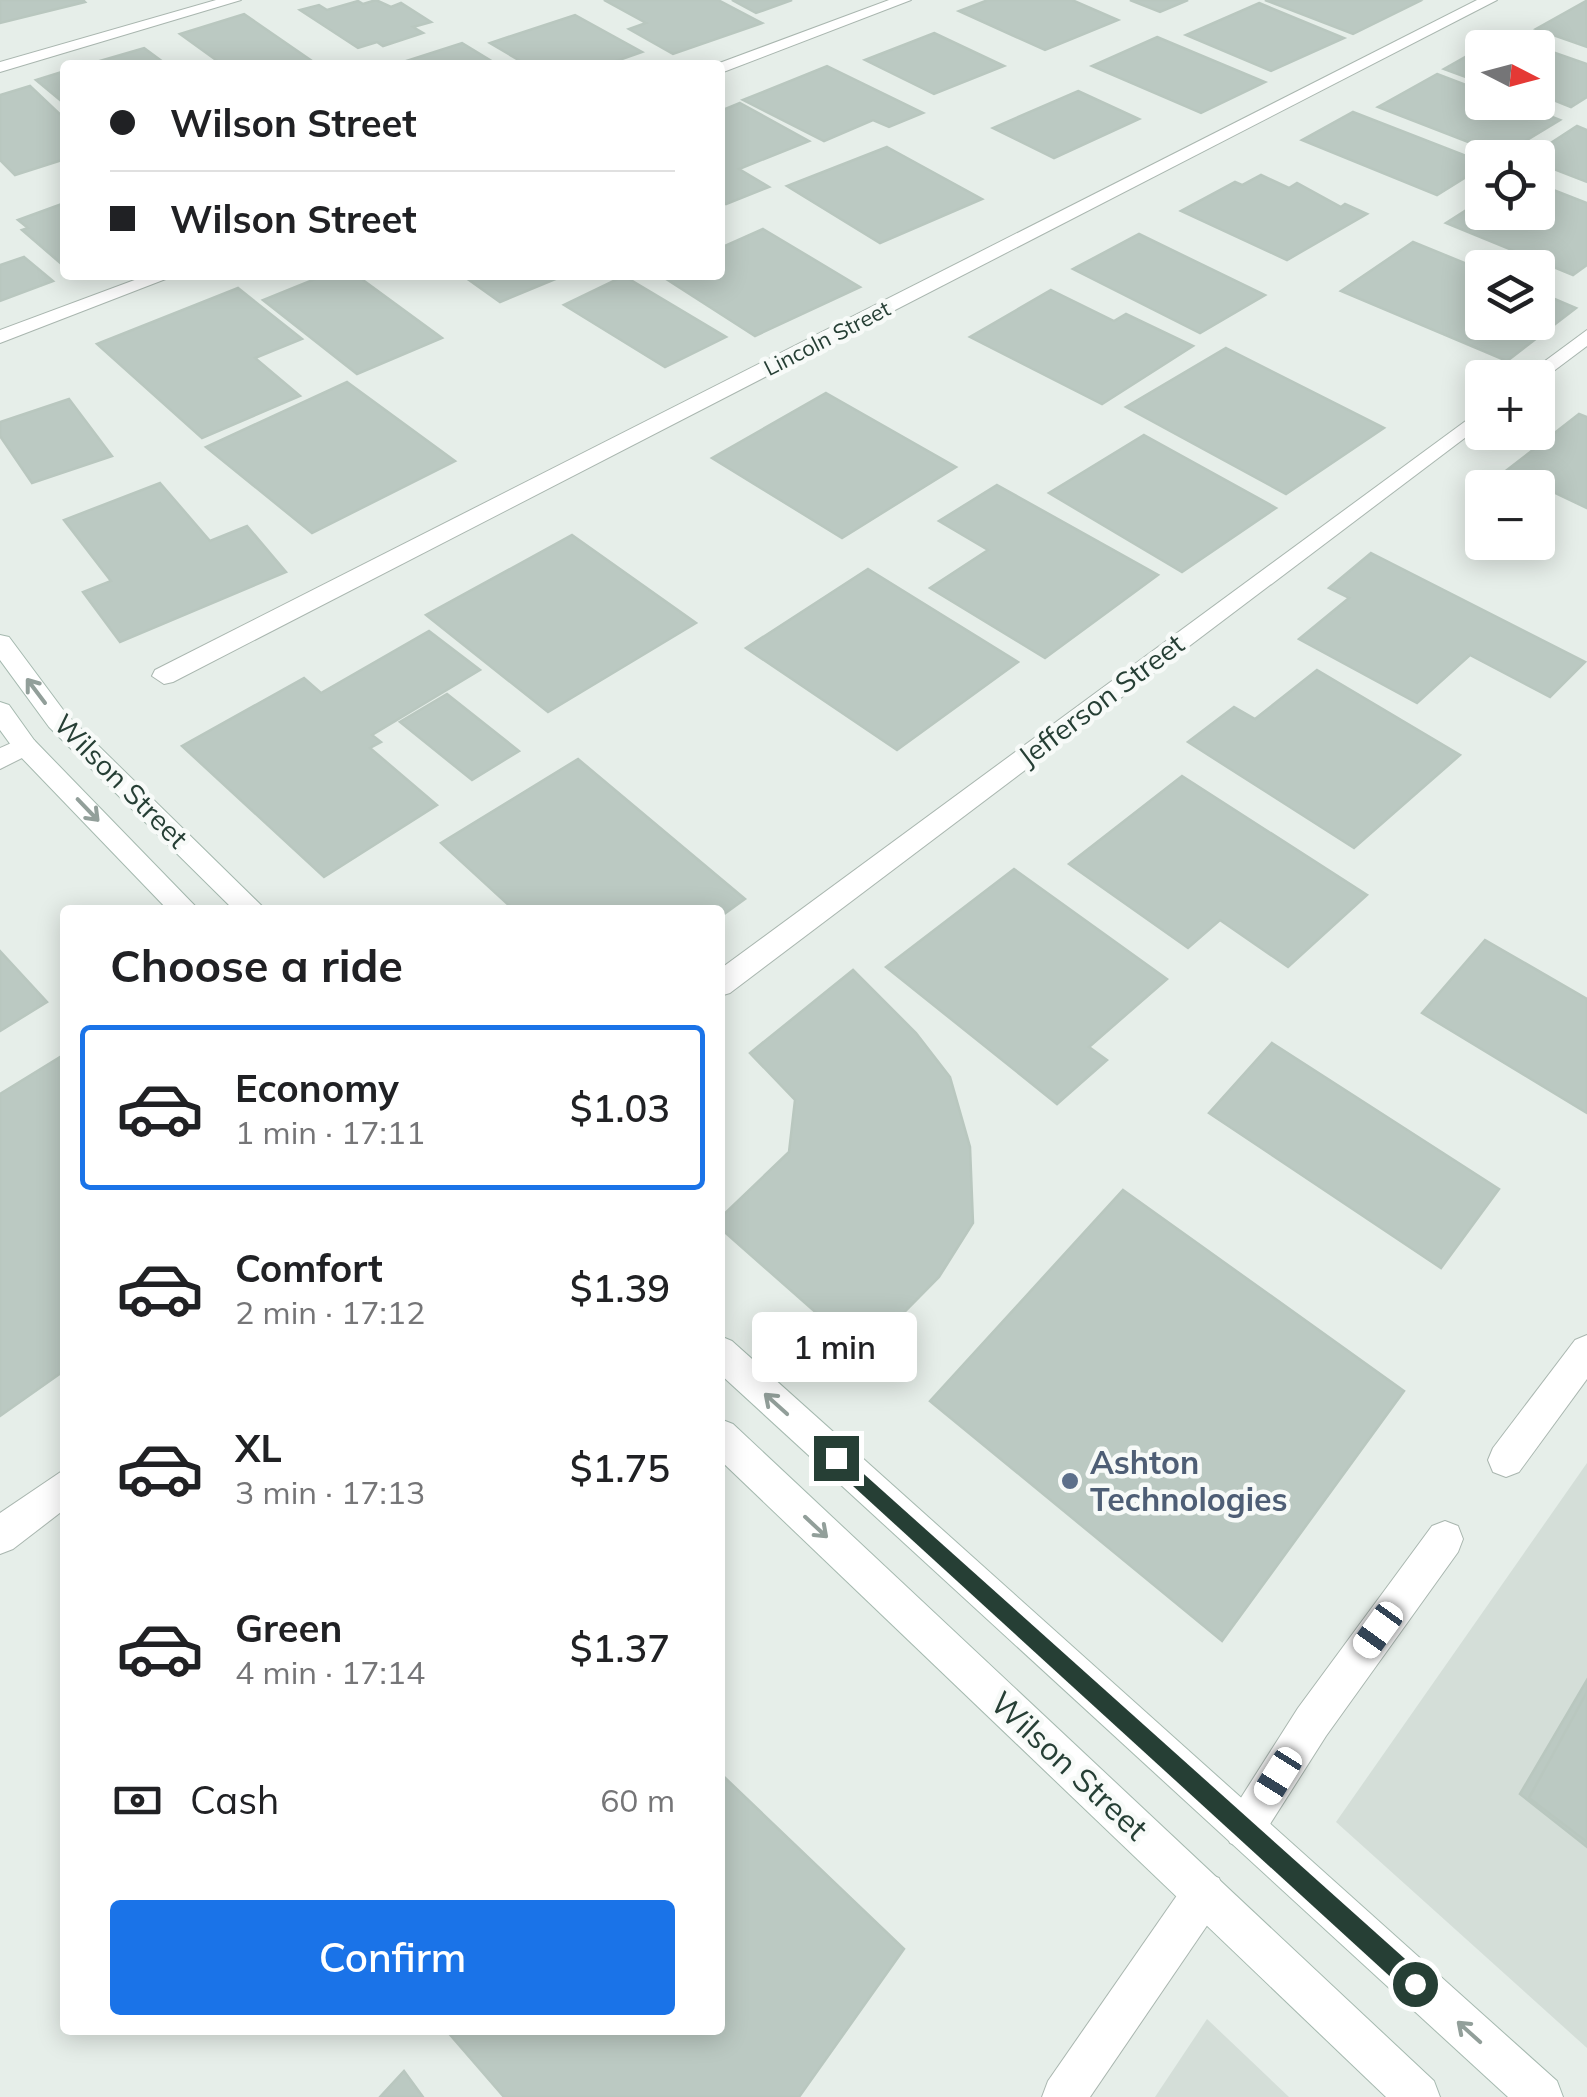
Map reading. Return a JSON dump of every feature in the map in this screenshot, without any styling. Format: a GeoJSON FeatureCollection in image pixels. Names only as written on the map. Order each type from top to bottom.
{"type":"FeatureCollection","features":[{"type":"Feature","properties":{"kind":"street"},"geometry":{"type":"LineString","coordinates":[[0,67],[233,0]]}},
{"type":"Feature","properties":{"kind":"street"},"geometry":{"type":"LineString","coordinates":[[725,66],[903,0]]}},
{"type":"Feature","properties":{"kind":"street","name":"Lincoln Street"},"geometry":{"type":"LineString","coordinates":[[164,676],[1489,0]]}},
{"type":"Feature","properties":{"kind":"street"},"geometry":{"type":"LineString","coordinates":[[0,338],[153,280]]}},
{"type":"Feature","properties":{"kind":"street"},"geometry":{"type":"LineString","coordinates":[[1555,360],[1587,336]]}},
{"type":"Feature","properties":{"kind":"street","name":"Jefferson Street"},"geometry":{"type":"LineString","coordinates":[[725,981],[1465,428]]}},
{"type":"Feature","properties":{"kind":"street","name":"Wilson Street"},"geometry":{"type":"LineString","coordinates":[[0,644],[58,721],[247,905]]}},
{"type":"Feature","properties":{"kind":"street","name":"Wilson Street"},"geometry":{"type":"LineString","coordinates":[[0,712],[24,746],[181,905]]}},
{"type":"Feature","properties":{"kind":"street"},"geometry":{"type":"LineString","coordinates":[[0,760],[24,746]]}},
{"type":"Feature","properties":{"kind":"street"},"geometry":{"type":"LineString","coordinates":[[1506,1460],[1587,1351]]}},
{"type":"Feature","properties":{"kind":"street"},"geometry":{"type":"LineString","coordinates":[[725,1357],[1542,2097]]}},
{"type":"Feature","properties":{"kind":"street","name":"Wilson Street"},"geometry":{"type":"LineString","coordinates":[[725,1441],[1418,2097]]}},
{"type":"Feature","properties":{"kind":"street"},"geometry":{"type":"LineString","coordinates":[[0,1536],[60,1491]]}},
{"type":"Feature","properties":{"kind":"street"},"geometry":{"type":"LineString","coordinates":[[1244,1829],[1312,1722],[1445,1539]]}},
{"type":"Feature","properties":{"kind":"street"},"geometry":{"type":"LineString","coordinates":[[1064,2097],[1204,1893]]}},
{"type":"Feature","properties":{"kind":"shaded area"},"geometry":{"type":"Polygon","coordinates":[[[1587,1463],[1587,2048],[1336,1822],[1587,1463]]]}},
{"type":"Feature","properties":{"kind":"shaded area"},"geometry":{"type":"Polygon","coordinates":[[[1207,2019],[1289,2097],[1155,2097],[1207,2019]]]}},
{"type":"Feature","properties":{"kind":"building"},"geometry":{"type":"Polygon","coordinates":[[[0,0],[83,0],[85,2],[0,23],[0,0]]]}},
{"type":"Feature","properties":{"kind":"building"},"geometry":{"type":"Polygon","coordinates":[[[376,0],[391,7],[401,3],[431,22],[413,27],[423,33],[383,46],[377,42],[358,48],[300,10],[319,5],[327,10],[376,0]]]}},
{"type":"Feature","properties":{"kind":"building"},"geometry":{"type":"Polygon","coordinates":[[[604,0],[718,0],[762,23],[673,54],[629,29],[646,23],[604,0]]]}},
{"type":"Feature","properties":{"kind":"building"},"geometry":{"type":"Polygon","coordinates":[[[732,0],[792,0],[756,13],[732,0]]]}},
{"type":"Feature","properties":{"kind":"building"},"geometry":{"type":"Polygon","coordinates":[[[988,0],[1072,0],[1118,20],[1045,50],[959,11],[988,0]]]}},
{"type":"Feature","properties":{"kind":"building"},"geometry":{"type":"Polygon","coordinates":[[[1130,0],[1188,0],[1160,12],[1130,0]]]}},
{"type":"Feature","properties":{"kind":"building"},"geometry":{"type":"Polygon","coordinates":[[[1265,0],[1416,0],[1420,1],[1353,34],[1265,0]]]}},
{"type":"Feature","properties":{"kind":"building"},"geometry":{"type":"Polygon","coordinates":[[[1586,1],[1587,47],[1555,36],[1555,30],[1536,29],[1586,1]]]}},
{"type":"Feature","properties":{"kind":"building"},"geometry":{"type":"Polygon","coordinates":[[[1259,3],[1344,38],[1271,71],[1186,35],[1259,3]]]}},
{"type":"Feature","properties":{"kind":"building"},"geometry":{"type":"Polygon","coordinates":[[[244,14],[311,60],[216,60],[180,34],[244,14]]]}},
{"type":"Feature","properties":{"kind":"building"},"geometry":{"type":"Polygon","coordinates":[[[575,15],[642,52],[619,60],[519,60],[490,43],[575,15]]]}},
{"type":"Feature","properties":{"kind":"building"},"geometry":{"type":"Polygon","coordinates":[[[934,33],[1004,66],[934,94],[865,60],[934,33]]]}},
{"type":"Feature","properties":{"kind":"building"},"geometry":{"type":"Polygon","coordinates":[[[1157,37],[1265,82],[1201,113],[1092,66],[1157,37]]]}},
{"type":"Feature","properties":{"kind":"building"},"geometry":{"type":"Polygon","coordinates":[[[462,43],[490,60],[409,60],[462,43]]]}},
{"type":"Feature","properties":{"kind":"building"},"geometry":{"type":"Polygon","coordinates":[[[144,48],[160,60],[103,60],[144,48]]]}},
{"type":"Feature","properties":{"kind":"building"},"geometry":{"type":"Polygon","coordinates":[[[1555,53],[1587,64],[1587,97],[1571,107],[1555,101],[1555,53]]]}},
{"type":"Feature","properties":{"kind":"building"},"geometry":{"type":"Polygon","coordinates":[[[1465,57],[1465,77],[1444,69],[1465,57]]]}},
{"type":"Feature","properties":{"kind":"building"},"geometry":{"type":"Polygon","coordinates":[[[827,66],[923,113],[889,127],[873,120],[824,141],[743,100],[827,66]]]}},
{"type":"Feature","properties":{"kind":"building"},"geometry":{"type":"Polygon","coordinates":[[[60,73],[60,100],[36,80],[60,73]]]}},
{"type":"Feature","properties":{"kind":"building"},"geometry":{"type":"Polygon","coordinates":[[[1437,74],[1465,85],[1465,120],[1560,120],[1527,140],[1465,141],[1378,107],[1437,74]]]}},
{"type":"Feature","properties":{"kind":"building"},"geometry":{"type":"Polygon","coordinates":[[[30,86],[60,114],[60,161],[15,175],[0,160],[0,95],[30,86]]]}},
{"type":"Feature","properties":{"kind":"building"},"geometry":{"type":"Polygon","coordinates":[[[1078,91],[1139,119],[1054,158],[993,128],[1078,91]]]}},
{"type":"Feature","properties":{"kind":"building"},"geometry":{"type":"Polygon","coordinates":[[[740,103],[809,141],[739,169],[769,187],[726,204],[725,203],[725,109],[740,103]]]}},
{"type":"Feature","properties":{"kind":"building"},"geometry":{"type":"Polygon","coordinates":[[[1353,112],[1465,155],[1465,178],[1437,195],[1302,140],[1353,112]]]}},
{"type":"Feature","properties":{"kind":"building"},"geometry":{"type":"Polygon","coordinates":[[[1577,126],[1587,130],[1587,182],[1555,170],[1555,140],[1577,126]]]}},
{"type":"Feature","properties":{"kind":"building"},"geometry":{"type":"Polygon","coordinates":[[[887,147],[982,199],[880,243],[787,186],[887,147]]]}},
{"type":"Feature","properties":{"kind":"building"},"geometry":{"type":"Polygon","coordinates":[[[1261,175],[1289,188],[1297,183],[1341,207],[1345,204],[1367,214],[1287,260],[1181,211],[1235,182],[1242,185],[1261,175]]]}},
{"type":"Feature","properties":{"kind":"building"},"geometry":{"type":"Polygon","coordinates":[[[1555,191],[1587,203],[1587,265],[1573,275],[1555,268],[1555,250],[1512,250],[1446,223],[1465,211],[1465,230],[1555,230],[1555,191]]]}},
{"type":"Feature","properties":{"kind":"building"},"geometry":{"type":"Polygon","coordinates":[[[60,205],[60,263],[22,230],[28,228],[18,220],[60,205]]]}},
{"type":"Feature","properties":{"kind":"building"},"geometry":{"type":"Polygon","coordinates":[[[763,229],[860,287],[755,336],[668,280],[725,280],[725,246],[763,229]]]}},
{"type":"Feature","properties":{"kind":"building"},"geometry":{"type":"Polygon","coordinates":[[[1139,234],[1265,295],[1200,333],[1073,269],[1139,234]]]}},
{"type":"Feature","properties":{"kind":"building"},"geometry":{"type":"Polygon","coordinates":[[[1413,242],[1465,263],[1465,340],[1534,340],[1505,360],[1341,291],[1413,242]]]}},
{"type":"Feature","properties":{"kind":"building"},"geometry":{"type":"Polygon","coordinates":[[[24,257],[53,281],[0,301],[0,265],[24,257]]]}},
{"type":"Feature","properties":{"kind":"building"},"geometry":{"type":"Polygon","coordinates":[[[313,280],[363,280],[442,338],[357,374],[263,300],[313,280]]]}},
{"type":"Feature","properties":{"kind":"building"},"geometry":{"type":"Polygon","coordinates":[[[469,280],[553,280],[500,302],[469,280]]]}},
{"type":"Feature","properties":{"kind":"building"},"geometry":{"type":"Polygon","coordinates":[[[616,280],[631,280],[726,337],[665,367],[564,305],[616,280]]]}},
{"type":"Feature","properties":{"kind":"building"},"geometry":{"type":"Polygon","coordinates":[[[238,288],[302,339],[255,358],[300,396],[202,438],[97,344],[238,288]]]}},
{"type":"Feature","properties":{"kind":"building"},"geometry":{"type":"Polygon","coordinates":[[[1051,290],[1114,321],[1126,314],[1193,346],[1102,404],[970,337],[1051,290]]]}},
{"type":"Feature","properties":{"kind":"building"},"geometry":{"type":"Polygon","coordinates":[[[1555,299],[1576,308],[1555,324],[1555,299]]]}},
{"type":"Feature","properties":{"kind":"building"},"geometry":{"type":"Polygon","coordinates":[[[1226,348],[1384,428],[1286,494],[1126,407],[1226,348]]]}},
{"type":"Feature","properties":{"kind":"building"},"geometry":{"type":"Polygon","coordinates":[[[347,382],[455,461],[312,533],[206,447],[347,382]]]}},
{"type":"Feature","properties":{"kind":"building"},"geometry":{"type":"Polygon","coordinates":[[[826,393],[956,467],[842,538],[712,458],[826,393]]]}},
{"type":"Feature","properties":{"kind":"building"},"geometry":{"type":"Polygon","coordinates":[[[69,399],[112,456],[32,483],[0,436],[0,422],[69,399]]]}},
{"type":"Feature","properties":{"kind":"building"},"geometry":{"type":"Polygon","coordinates":[[[1579,414],[1587,417],[1587,508],[1555,493],[1555,470],[1507,470],[1533,450],[1555,450],[1555,433],[1579,414]]]}},
{"type":"Feature","properties":{"kind":"building"},"geometry":{"type":"Polygon","coordinates":[[[1144,435],[1276,508],[1182,572],[1049,493],[1144,435]]]}},
{"type":"Feature","properties":{"kind":"building"},"geometry":{"type":"Polygon","coordinates":[[[160,483],[210,541],[247,526],[286,572],[120,642],[83,592],[111,581],[64,520],[160,483]]]}},
{"type":"Feature","properties":{"kind":"building"},"geometry":{"type":"Polygon","coordinates":[[[997,485],[1158,575],[1045,658],[930,588],[988,550],[939,521],[997,485]]]}},
{"type":"Feature","properties":{"kind":"building"},"geometry":{"type":"Polygon","coordinates":[[[572,535],[696,623],[548,712],[426,615],[572,535]]]}},
{"type":"Feature","properties":{"kind":"building"},"geometry":{"type":"Polygon","coordinates":[[[1371,553],[1585,662],[1550,697],[1470,655],[1417,703],[1299,639],[1349,598],[1329,588],[1371,553]]]}},
{"type":"Feature","properties":{"kind":"building"},"geometry":{"type":"Polygon","coordinates":[[[868,569],[1018,662],[897,750],[746,648],[868,569]]]}},
{"type":"Feature","properties":{"kind":"building"},"geometry":{"type":"Polygon","coordinates":[[[429,631],[480,670],[372,735],[381,742],[370,748],[437,805],[324,877],[182,746],[304,678],[321,693],[429,631]]]}},
{"type":"Feature","properties":{"kind":"building"},"geometry":{"type":"Polygon","coordinates":[[[1317,670],[1460,755],[1354,848],[1188,742],[1234,707],[1255,719],[1317,670]]]}},
{"type":"Feature","properties":{"kind":"building"},"geometry":{"type":"Polygon","coordinates":[[[447,694],[519,751],[472,780],[400,722],[447,694]]]}},
{"type":"Feature","properties":{"kind":"building"},"geometry":{"type":"Polygon","coordinates":[[[578,759],[745,899],[725,913],[725,905],[509,905],[441,843],[578,759]]]}},
{"type":"Feature","properties":{"kind":"building"},"geometry":{"type":"Polygon","coordinates":[[[1182,776],[1367,895],[1288,967],[1220,920],[1188,948],[1069,864],[1182,776]]]}},
{"type":"Feature","properties":{"kind":"building"},"geometry":{"type":"Polygon","coordinates":[[[1014,869],[1167,979],[1089,1047],[1107,1060],[1057,1104],[886,967],[1014,869]]]}},
{"type":"Feature","properties":{"kind":"building"},"geometry":{"type":"Polygon","coordinates":[[[1485,940],[1587,999],[1587,1113],[1422,1013],[1485,940]]]}},
{"type":"Feature","properties":{"kind":"building"},"geometry":{"type":"Polygon","coordinates":[[[0,951],[47,1002],[0,1031],[0,951]]]}},
{"type":"Feature","properties":{"kind":"building"},"geometry":{"type":"Polygon","coordinates":[[[853,970],[916,1033],[950,1077],[970,1147],[973,1223],[939,1277],[863,1354],[725,1232],[725,1213],[789,1152],[795,1100],[750,1053],[853,970]]]}},
{"type":"Feature","properties":{"kind":"building"},"geometry":{"type":"Polygon","coordinates":[[[1272,1043],[1499,1189],[1441,1268],[1209,1113],[1272,1043]]]}},
{"type":"Feature","properties":{"kind":"building"},"geometry":{"type":"Polygon","coordinates":[[[60,1057],[60,1374],[0,1416],[0,1094],[60,1057]]]}},
{"type":"Feature","properties":{"kind":"building"},"geometry":{"type":"Polygon","coordinates":[[[1123,1190],[1404,1391],[1222,1641],[930,1401],[1123,1190]]]}},
{"type":"Feature","properties":{"kind":"building"},"geometry":{"type":"Polygon","coordinates":[[[1587,1680],[1587,1847],[1520,1794],[1587,1680]]]}},
{"type":"Feature","properties":{"kind":"building"},"geometry":{"type":"Polygon","coordinates":[[[1587,1692],[1587,1842],[1529,1798],[1587,1692]]]}},
{"type":"Feature","properties":{"kind":"building"},"geometry":{"type":"Polygon","coordinates":[[[725,1778],[904,1949],[799,2097],[504,2097],[450,2035],[725,2035],[725,1778]]]}},
{"type":"Feature","properties":{"kind":"building"},"geometry":{"type":"Polygon","coordinates":[[[404,2071],[423,2097],[380,2097],[404,2071]]]}},
{"type":"Feature","properties":{"kind":"place","name":"Ashton Technologies"},"geometry":{"type":"Point","coordinates":[1070,1481]}},
{"type":"Feature","properties":{"kind":"route"},"geometry":{"type":"LineString","coordinates":[[836,1458],[1415,1984]]}}]}
